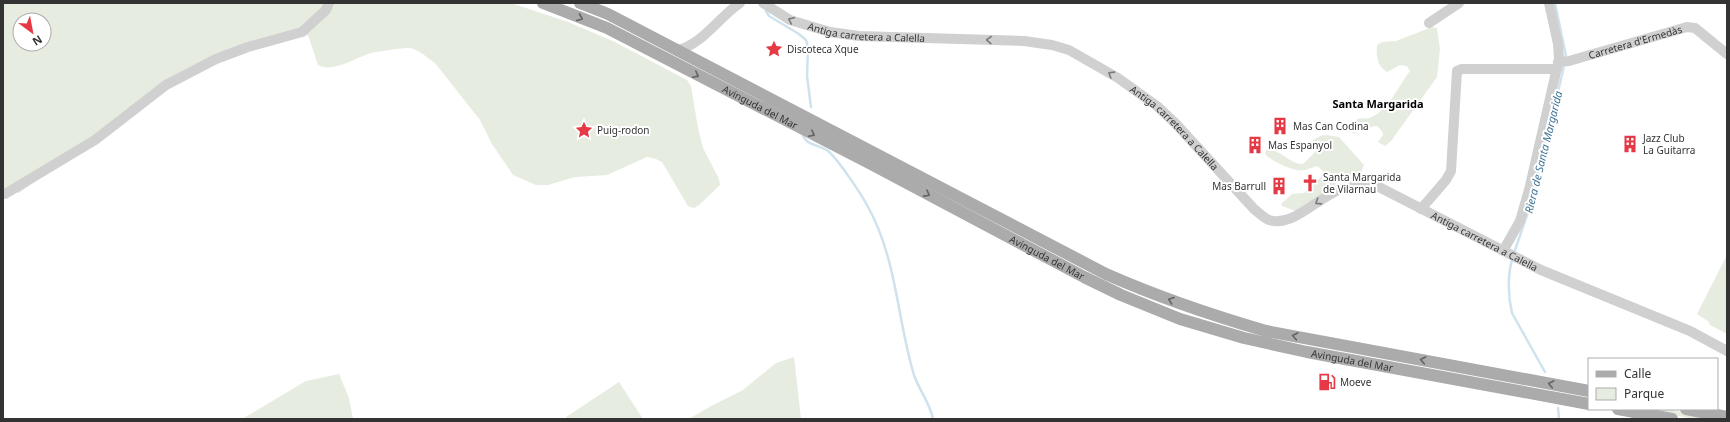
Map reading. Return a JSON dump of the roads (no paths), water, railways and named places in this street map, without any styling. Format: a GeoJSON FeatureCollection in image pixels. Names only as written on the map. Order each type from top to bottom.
{"type":"FeatureCollection","features":[{"type":"Feature","properties":{"kind":"main road","name":"Avinguda del Mar"},"geometry":{"type":"LineString","coordinates":[[544,3],[613,32],[871,164],[1084,277],[1121,295],[1180,319],[1244,338],[1308,352],[1588,404]]}},
{"type":"Feature","properties":{"kind":"main road","name":"Avinguda del Mar"},"geometry":{"type":"LineString","coordinates":[[580,3],[608,14],[1106,274],[1141,289],[1215,316],[1266,331],[1588,391]]}},
{"type":"Feature","properties":{"kind":"main road"},"geometry":{"type":"LineString","coordinates":[[1623,410],[1672,419]]}},
{"type":"Feature","properties":{"kind":"main road"},"geometry":{"type":"LineString","coordinates":[[1691,410],[1727,417]]}},
{"type":"Feature","properties":{"kind":"street"},"geometry":{"type":"LineString","coordinates":[[3,193],[5,194],[22,185],[95,140],[166,85],[216,59],[248,47],[302,32],[326,10],[329,3]]}},
{"type":"Feature","properties":{"kind":"street"},"geometry":{"type":"LineString","coordinates":[[677,50],[695,42],[739,3]]}},
{"type":"Feature","properties":{"kind":"street","name":"Antiga carretera a Calella"},"geometry":{"type":"LineString","coordinates":[[763,3],[790,20],[830,32],[859,36],[1024,40],[1069,50],[1112,74],[1141,93],[1157,106],[1176,124],[1254,209],[1268,220],[1276,221],[1294,217],[1338,190],[1348,186],[1366,183],[1377,186],[1558,278],[1690,331],[1727,351]]}},
{"type":"Feature","properties":{"kind":"street"},"geometry":{"type":"LineString","coordinates":[[1429,23],[1459,3]]}},
{"type":"Feature","properties":{"kind":"street"},"geometry":{"type":"LineString","coordinates":[[1505,252],[1520,221],[1529,190],[1557,65],[1558,44],[1549,3]]}},
{"type":"Feature","properties":{"kind":"street","name":"Carretera d'Ermedàs"},"geometry":{"type":"LineString","coordinates":[[1557,65],[1687,26],[1695,28],[1727,54]]}},
{"type":"Feature","properties":{"kind":"street"},"geometry":{"type":"LineString","coordinates":[[695,42],[694,52],[704,64]]}},
{"type":"Feature","properties":{"kind":"street"},"geometry":{"type":"LineString","coordinates":[[1421,209],[1446,180],[1450,171],[1457,71],[1462,69],[1557,65]]}},
{"type":"Feature","properties":{"kind":"waterway","name":"Riera de Santa Margarida"},"geometry":{"type":"LineString","coordinates":[[1555,3],[1566,56]]}},
{"type":"Feature","properties":{"kind":"waterway"},"geometry":{"type":"LineString","coordinates":[[766,11],[769,16],[799,34],[806,40],[808,47],[807,76],[811,107]]}},
{"type":"Feature","properties":{"kind":"waterway","name":"Riera de Santa Margarida"},"geometry":{"type":"LineString","coordinates":[[1514,253],[1535,192],[1564,66]]}},
{"type":"Feature","properties":{"kind":"waterway"},"geometry":{"type":"LineString","coordinates":[[803,136],[811,144],[828,151],[837,161],[864,200],[877,225],[891,267],[908,354],[914,375],[932,413],[933,419]]}},
{"type":"Feature","properties":{"kind":"waterway","name":"Riera de Santa Margarida"},"geometry":{"type":"LineString","coordinates":[[1513,257],[1509,285],[1512,313],[1545,372]]}},
{"type":"Feature","properties":{"kind":"waterway"},"geometry":{"type":"LineString","coordinates":[[1558,408],[1559,419]]}},
{"type":"Feature","properties":{"kind":"place","name":"Discoteca Xque"},"geometry":{"type":"Point","coordinates":[774,49]}},
{"type":"Feature","properties":{"kind":"place","name":"Mas Can Codina"},"geometry":{"type":"Point","coordinates":[1280,126]}},
{"type":"Feature","properties":{"kind":"place","name":"Puig-rodon"},"geometry":{"type":"Point","coordinates":[584,130]}},
{"type":"Feature","properties":{"kind":"place","name":"Jazz Club La Guitarra"},"geometry":{"type":"Point","coordinates":[1630,144]}},
{"type":"Feature","properties":{"kind":"place","name":"Mas Espanyol"},"geometry":{"type":"Point","coordinates":[1255,145]}},
{"type":"Feature","properties":{"kind":"place","name":"Santa Margarida de Vilarnau"},"geometry":{"type":"Point","coordinates":[1310,183]}},
{"type":"Feature","properties":{"kind":"place","name":"Mas Barrull"},"geometry":{"type":"Point","coordinates":[1279,186]}},
{"type":"Feature","properties":{"kind":"place","name":"Moeve"},"geometry":{"type":"Point","coordinates":[1327,382]}},
{"type":"Feature","properties":{"kind":"district","name":"Santa Margarida"},"geometry":{"type":"Point","coordinates":[1378,103]}}]}
